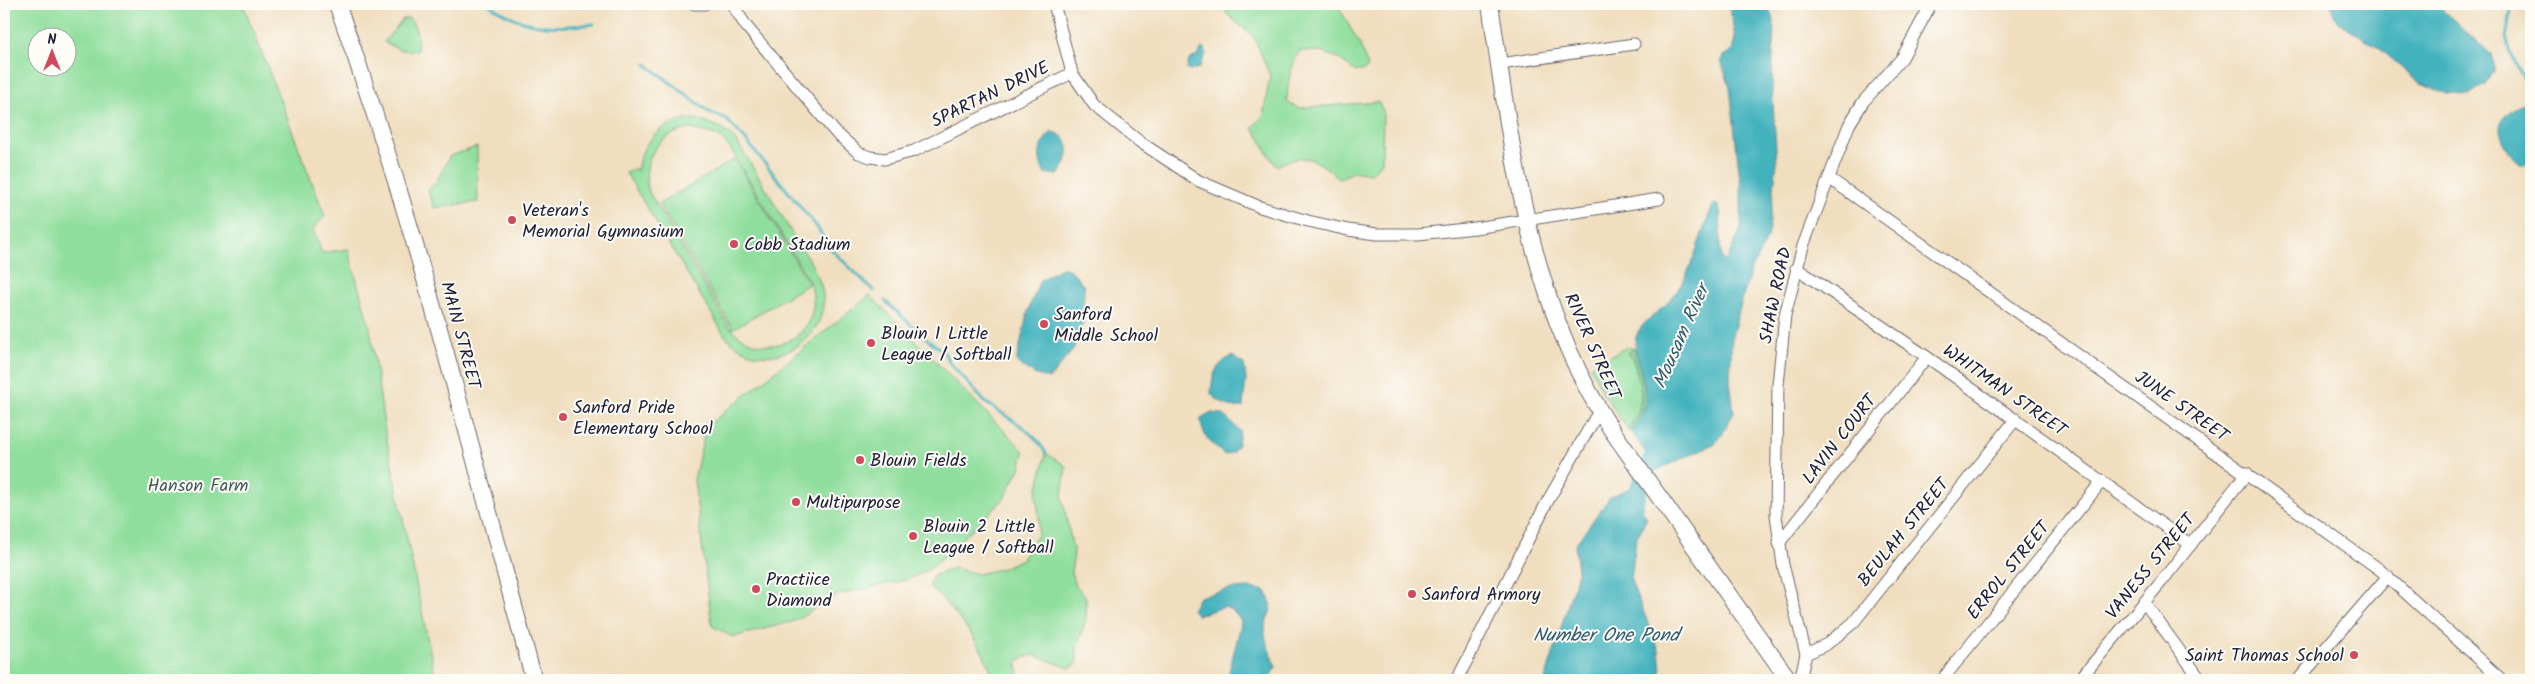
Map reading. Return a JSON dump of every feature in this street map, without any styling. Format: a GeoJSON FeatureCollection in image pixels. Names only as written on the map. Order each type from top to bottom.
{"type":"FeatureCollection","features":[{"type":"Feature","properties":{"kind":"street","name":"MAIN STREET"},"geometry":{"type":"LineString","coordinates":[[337,4],[379,122],[402,197],[534,680]]}},
{"type":"Feature","properties":{"kind":"street"},"geometry":{"type":"LineString","coordinates":[[694,4],[705,4]]}},
{"type":"Feature","properties":{"kind":"street","name":"SPARTAN DRIVE"},"geometry":{"type":"LineString","coordinates":[[732,4],[746,26],[836,133],[858,153],[870,157],[885,159],[914,151],[1072,73],[1094,105],[1140,142],[1199,181],[1260,207],[1308,221],[1377,234],[1418,234],[1451,231],[1659,199]]}},
{"type":"Feature","properties":{"kind":"street"},"geometry":{"type":"LineString","coordinates":[[1054,4],[1072,73]]}},
{"type":"Feature","properties":{"kind":"street","name":"RIVER STREET"},"geometry":{"type":"LineString","coordinates":[[1490,4],[1526,218],[1547,292],[1562,333],[1599,411],[1789,680]]}},
{"type":"Feature","properties":{"kind":"street","name":"SHAW ROAD"},"geometry":{"type":"LineString","coordinates":[[1806,654],[1779,543],[1775,480],[1779,357],[1784,316],[1796,268],[1852,119],[1863,102],[1902,58],[1931,4]]}},
{"type":"Feature","properties":{"kind":"street"},"geometry":{"type":"LineString","coordinates":[[1500,64],[1634,44]]}},
{"type":"Feature","properties":{"kind":"street","name":"JUNE STREET"},"geometry":{"type":"LineString","coordinates":[[1829,178],[2247,473],[2388,576],[2502,680]]}},
{"type":"Feature","properties":{"kind":"street","name":"WHITMAN STREET"},"geometry":{"type":"LineString","coordinates":[[1796,268],[2016,419],[2190,545]]}},
{"type":"Feature","properties":{"kind":"street","name":"LAVIN COURT"},"geometry":{"type":"LineString","coordinates":[[1779,543],[1927,357]]}},
{"type":"Feature","properties":{"kind":"street"},"geometry":{"type":"LineString","coordinates":[[1457,680],[1546,504],[1599,411]]}},
{"type":"Feature","properties":{"kind":"street","name":"BEULAH STREET"},"geometry":{"type":"LineString","coordinates":[[1806,654],[1838,637],[1853,623],[2016,419]]}},
{"type":"Feature","properties":{"kind":"street","name":"VANESS STREET"},"geometry":{"type":"LineString","coordinates":[[2079,680],[2247,473]]}},
{"type":"Feature","properties":{"kind":"street","name":"ERROL STREET"},"geometry":{"type":"LineString","coordinates":[[1942,680],[2102,481]]}},
{"type":"Feature","properties":{"kind":"street"},"geometry":{"type":"LineString","coordinates":[[2298,680],[2388,576]]}},
{"type":"Feature","properties":{"kind":"street"},"geometry":{"type":"LineString","coordinates":[[2144,602],[2200,680]]}},
{"type":"Feature","properties":{"kind":"street"},"geometry":{"type":"LineString","coordinates":[[1800,680],[1806,654]]}},
{"type":"Feature","properties":{"kind":"green space","name":"Hanson Farm"},"geometry":{"type":"Polygon","coordinates":[[[4,4],[243,4],[325,216],[313,229],[322,253],[348,249],[370,328],[385,431],[436,680],[4,680],[4,4]]]}},
{"type":"Feature","properties":{"kind":"green space"},"geometry":{"type":"Polygon","coordinates":[[[1222,4],[1337,4],[1360,45],[1368,67],[1363,71],[1354,71],[1336,57],[1315,51],[1300,51],[1290,75],[1287,102],[1299,108],[1378,102],[1383,110],[1382,162],[1372,173],[1353,172],[1339,179],[1324,166],[1310,159],[1303,158],[1287,161],[1277,166],[1252,128],[1263,116],[1270,76],[1254,37],[1227,14],[1222,4]]]}},
{"type":"Feature","properties":{"kind":"green space"},"geometry":{"type":"Polygon","coordinates":[[[409,18],[417,34],[417,51],[400,50],[384,42],[403,19],[409,18]]]}},
{"type":"Feature","properties":{"kind":"green space"},"geometry":{"type":"Polygon","coordinates":[[[696,119],[722,128],[737,142],[805,253],[818,278],[823,295],[822,314],[814,331],[792,349],[767,356],[752,354],[738,347],[725,336],[626,173],[635,168],[637,171],[643,150],[656,133],[664,127],[684,120],[696,119]],[[691,129],[680,131],[661,142],[649,159],[647,181],[649,192],[728,325],[743,338],[759,344],[775,345],[790,340],[803,330],[811,317],[813,300],[809,281],[730,148],[717,135],[691,129]]]}},
{"type":"Feature","properties":{"kind":"green space"},"geometry":{"type":"Polygon","coordinates":[[[477,147],[478,202],[434,208],[428,190],[435,184],[450,156],[477,147]]]}},
{"type":"Feature","properties":{"kind":"green space","name":"Cobb Stadium"},"geometry":{"type":"Polygon","coordinates":[[[735,159],[809,284],[733,329],[659,204],[735,159]]]}},
{"type":"Feature","properties":{"kind":"green space","name":"Blouin Fields"},"geometry":{"type":"Polygon","coordinates":[[[870,295],[1024,451],[1020,469],[1003,500],[930,569],[909,579],[837,595],[795,621],[733,637],[712,626],[694,480],[706,427],[870,295]]]}},
{"type":"Feature","properties":{"kind":"green space"},"geometry":{"type":"Polygon","coordinates":[[[1627,347],[1635,349],[1646,407],[1630,433],[1602,391],[1590,366],[1627,347]]]}},
{"type":"Feature","properties":{"kind":"green space"},"geometry":{"type":"Polygon","coordinates":[[[1632,348],[1635,349],[1644,382],[1645,405],[1638,425],[1630,433],[1627,430],[1638,411],[1641,395],[1632,357],[1628,354],[1632,348]]]}},
{"type":"Feature","properties":{"kind":"green space"},"geometry":{"type":"Polygon","coordinates":[[[1046,453],[1066,466],[1062,497],[1074,554],[1071,572],[1075,584],[1086,598],[1086,619],[1077,646],[1077,664],[1070,668],[1034,655],[1020,659],[1017,664],[1020,680],[994,680],[983,654],[968,629],[929,586],[933,576],[954,568],[978,574],[1003,568],[1022,559],[1038,535],[1039,516],[1036,495],[1046,453]]]}},
{"type":"Feature","properties":{"kind":"water"},"geometry":{"type":"Polygon","coordinates":[[[1729,4],[1766,4],[1774,20],[1772,88],[1777,163],[1768,237],[1751,269],[1732,336],[1730,380],[1734,412],[1721,437],[1714,444],[1657,470],[1632,432],[1643,413],[1646,398],[1636,352],[1635,343],[1638,331],[1669,301],[1684,279],[1714,204],[1719,206],[1720,213],[1722,260],[1726,261],[1741,229],[1741,189],[1730,87],[1721,61],[1723,56],[1732,51],[1735,38],[1729,4]]]}},
{"type":"Feature","properties":{"kind":"water"},"geometry":{"type":"Polygon","coordinates":[[[2330,4],[2436,4],[2491,54],[2494,69],[2485,85],[2469,95],[2447,94],[2419,82],[2379,48],[2336,20],[2330,4]]]}},
{"type":"Feature","properties":{"kind":"water"},"geometry":{"type":"Polygon","coordinates":[[[1202,48],[1206,54],[1199,68],[1190,71],[1187,69],[1189,60],[1198,55],[1202,48]]]}},
{"type":"Feature","properties":{"kind":"water"},"geometry":{"type":"Polygon","coordinates":[[[2525,102],[2531,108],[2530,165],[2520,164],[2512,155],[2502,138],[2500,130],[2505,116],[2525,102]]]}},
{"type":"Feature","properties":{"kind":"water"},"geometry":{"type":"Polygon","coordinates":[[[1052,132],[1064,138],[1068,150],[1066,163],[1058,175],[1044,173],[1040,161],[1041,146],[1052,132]]]}},
{"type":"Feature","properties":{"kind":"water"},"geometry":{"type":"Polygon","coordinates":[[[1063,267],[1072,271],[1084,286],[1083,323],[1073,350],[1049,379],[1034,374],[1016,362],[1028,311],[1040,280],[1063,267]]]}},
{"type":"Feature","properties":{"kind":"water"},"geometry":{"type":"Polygon","coordinates":[[[1232,356],[1244,364],[1246,379],[1243,407],[1226,405],[1211,394],[1212,381],[1218,367],[1232,356]]]}},
{"type":"Feature","properties":{"kind":"water"},"geometry":{"type":"Polygon","coordinates":[[[1211,413],[1223,414],[1240,431],[1238,444],[1233,452],[1225,455],[1205,435],[1201,419],[1211,413]]]}},
{"type":"Feature","properties":{"kind":"water","name":"Number One Pond"},"geometry":{"type":"Polygon","coordinates":[[[1632,487],[1638,490],[1644,499],[1640,508],[1647,518],[1636,539],[1631,581],[1659,650],[1662,680],[1545,680],[1578,572],[1575,545],[1610,497],[1632,487]]]}},
{"type":"Feature","properties":{"kind":"water"},"geometry":{"type":"Polygon","coordinates":[[[1250,588],[1266,591],[1271,604],[1265,634],[1276,667],[1269,678],[1270,680],[1229,680],[1241,621],[1233,611],[1225,607],[1197,615],[1192,610],[1199,597],[1231,589],[1250,588]]]}},
{"type":"Feature","properties":{"kind":"waterway"},"geometry":{"type":"LineString","coordinates":[[488,4],[527,23],[551,26],[594,24]]}},
{"type":"Feature","properties":{"kind":"waterway"},"geometry":{"type":"LineString","coordinates":[[2512,4],[2506,37],[2513,58],[2531,93]]}},
{"type":"Feature","properties":{"kind":"waterway"},"geometry":{"type":"LineString","coordinates":[[646,64],[709,112],[726,119],[745,139],[817,227],[830,248],[874,291]]}},
{"type":"Feature","properties":{"kind":"waterway"},"geometry":{"type":"LineString","coordinates":[[885,301],[943,351],[950,363],[985,402],[1023,427],[1037,440],[1046,453]]}},
{"type":"Feature","properties":{"kind":"waterway","name":"Mousam River"},"geometry":{"type":"LineString","coordinates":[[1632,514],[1638,490],[1660,440]]}},
{"type":"Feature","properties":{"kind":"place","name":"Veteran's Memorial Gymnasium"},"geometry":{"type":"Point","coordinates":[512,220]}},
{"type":"Feature","properties":{"kind":"place","name":"Cobb Stadium"},"geometry":{"type":"Point","coordinates":[734,244]}},
{"type":"Feature","properties":{"kind":"place","name":"Sanford Middle School"},"geometry":{"type":"Point","coordinates":[1044,324]}},
{"type":"Feature","properties":{"kind":"place","name":"Blouin 1 Little League / Softball"},"geometry":{"type":"Point","coordinates":[871,343]}},
{"type":"Feature","properties":{"kind":"place","name":"Sanford Pride Elementary School"},"geometry":{"type":"Point","coordinates":[563,417]}},
{"type":"Feature","properties":{"kind":"place","name":"Blouin Fields"},"geometry":{"type":"Point","coordinates":[860,460]}},
{"type":"Feature","properties":{"kind":"place","name":"Multipurpose"},"geometry":{"type":"Point","coordinates":[796,502]}},
{"type":"Feature","properties":{"kind":"place","name":"Blouin 2 Little League / Softball"},"geometry":{"type":"Point","coordinates":[913,536]}},
{"type":"Feature","properties":{"kind":"place","name":"Practiice Diamond"},"geometry":{"type":"Point","coordinates":[756,589]}},
{"type":"Feature","properties":{"kind":"place","name":"Sanford Armory"},"geometry":{"type":"Point","coordinates":[1412,594]}},
{"type":"Feature","properties":{"kind":"place","name":"Saint Thomas School"},"geometry":{"type":"Point","coordinates":[2354,655]}}]}
